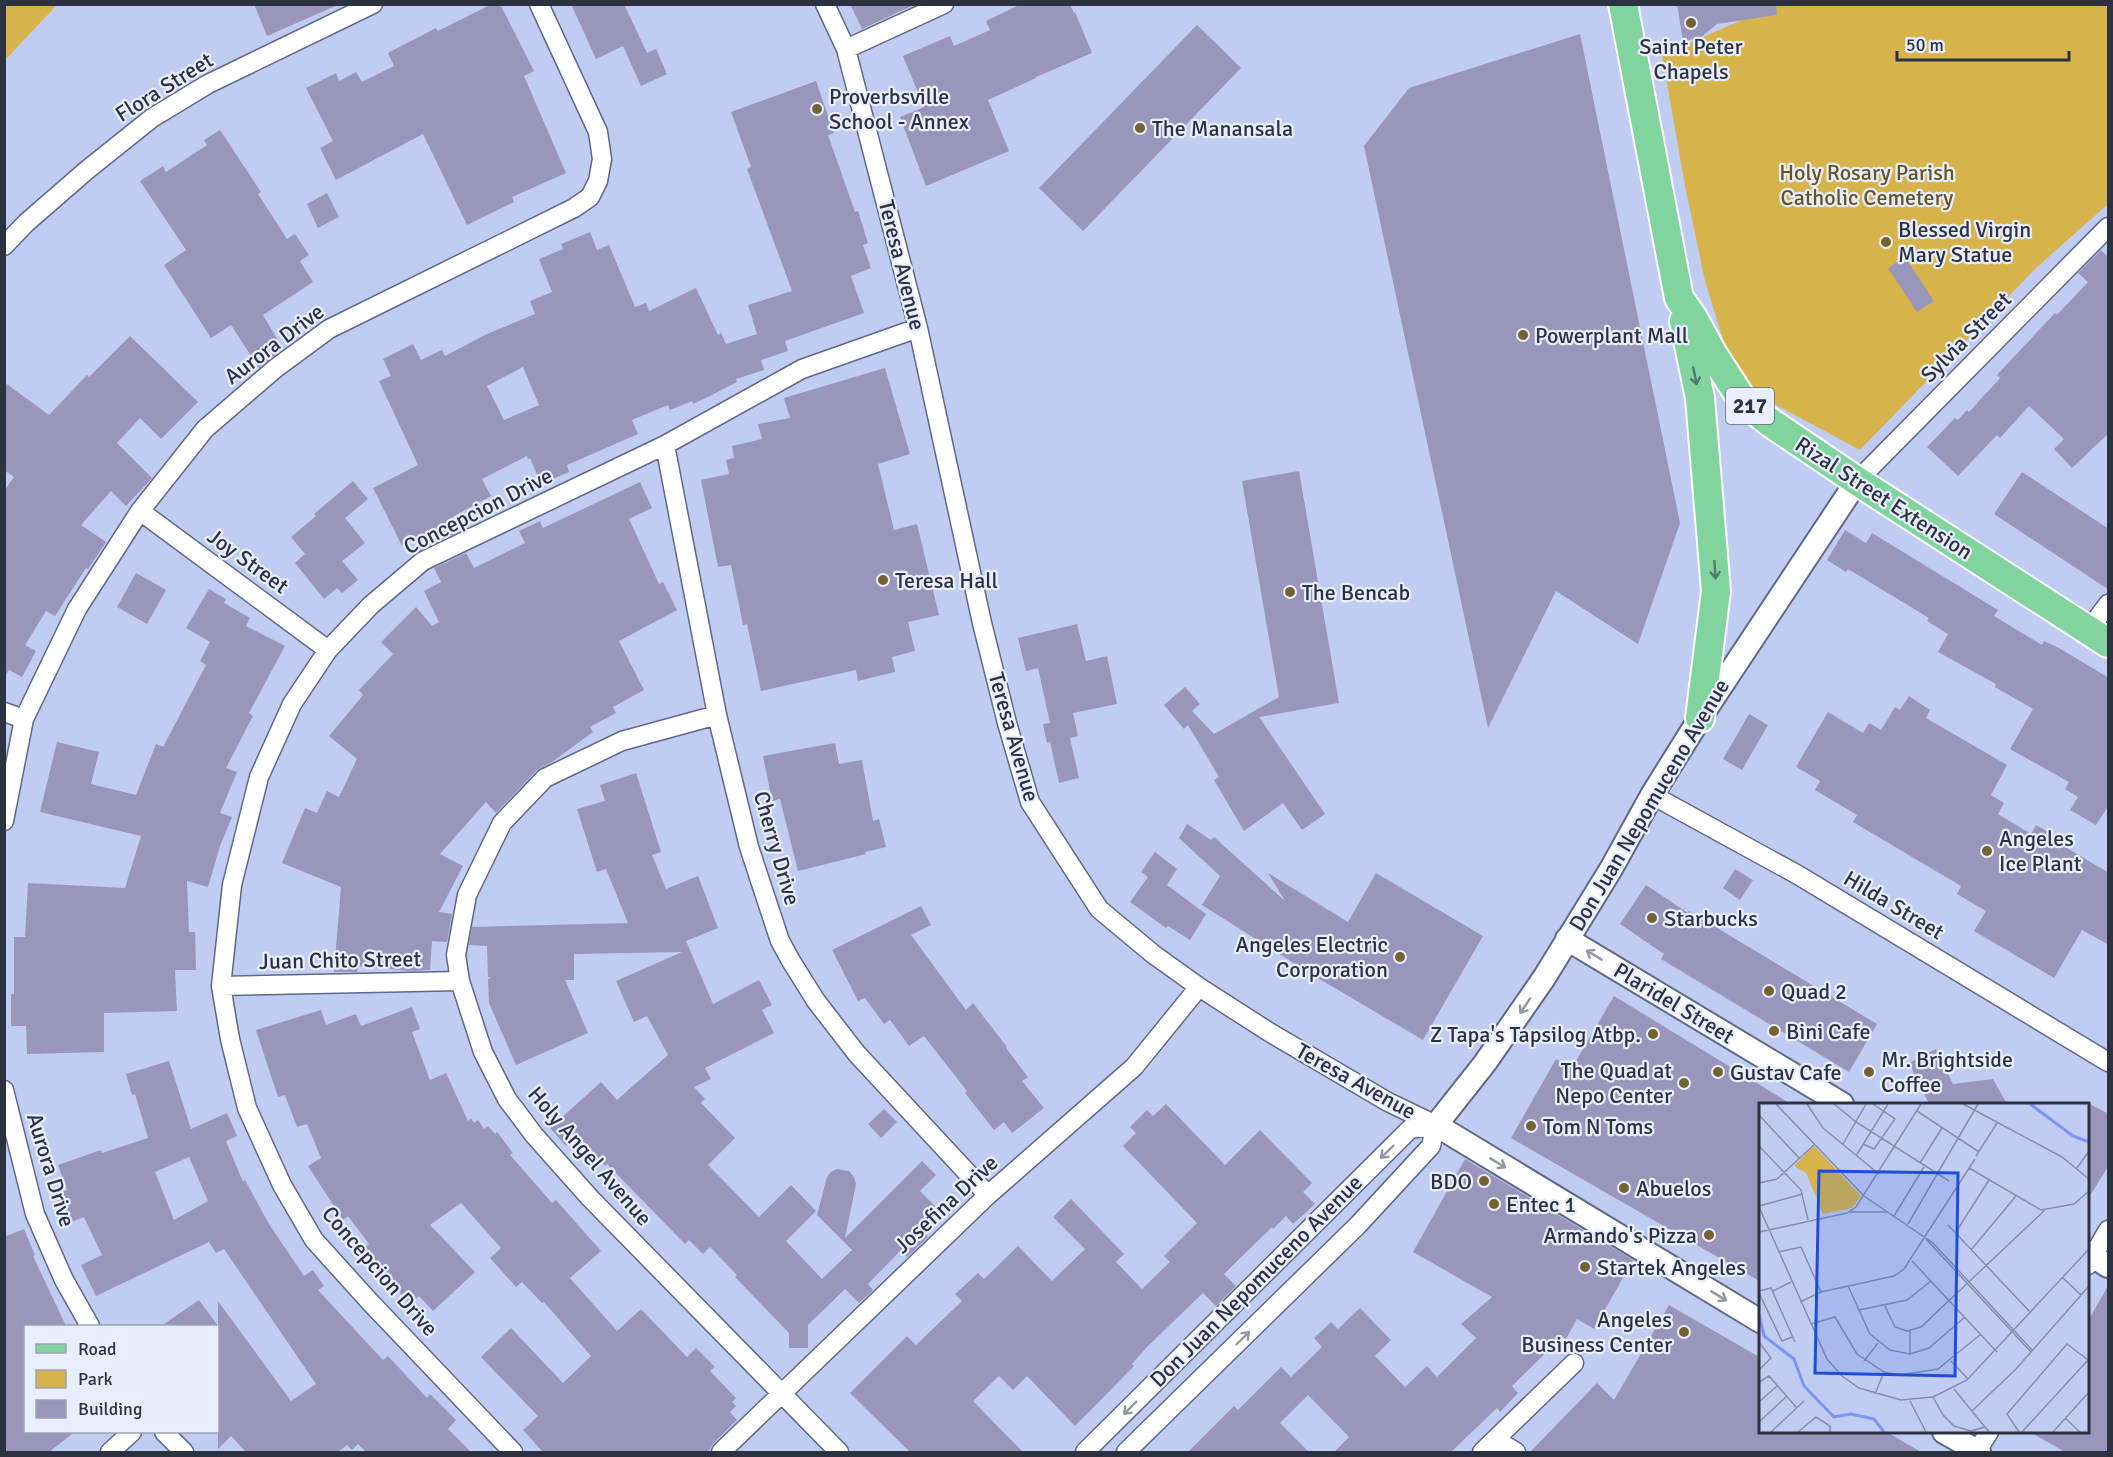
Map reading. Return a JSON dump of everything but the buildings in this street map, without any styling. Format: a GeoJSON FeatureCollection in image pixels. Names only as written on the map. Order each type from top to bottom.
{"type":"FeatureCollection","features":[{"type":"Feature","properties":{"kind":"main road","name":"Rizal Street Extension"},"geometry":{"type":"LineString","coordinates":[[1623,4],[1679,298],[1743,400],[1771,423],[1857,482],[2098,637]]}},
{"type":"Feature","properties":{"kind":"main road"},"geometry":{"type":"LineString","coordinates":[[1679,298],[1700,398],[1716,591],[1700,718]]}},
{"type":"Feature","properties":{"kind":"street","name":"Flora Street"},"geometry":{"type":"LineString","coordinates":[[4,246],[87,170],[152,118],[208,84],[373,4]]}},
{"type":"Feature","properties":{"kind":"street","name":"Aurora Drive"},"geometry":{"type":"LineString","coordinates":[[4,821],[24,719],[77,609],[140,511],[205,429],[276,368],[329,329],[574,208],[590,197],[598,181],[602,159],[598,132],[539,4]]}},
{"type":"Feature","properties":{"kind":"street","name":"Teresa Avenue"},"geometry":{"type":"LineString","coordinates":[[825,4],[846,49],[918,327],[982,623],[1030,802],[1099,909],[1153,954],[1269,1032],[1388,1102],[1436,1125],[1759,1320]]}},
{"type":"Feature","properties":{"kind":"street"},"geometry":{"type":"LineString","coordinates":[[846,49],[944,4]]}},
{"type":"Feature","properties":{"kind":"street","name":"Sylvia Street"},"geometry":{"type":"LineString","coordinates":[[1857,482],[2109,226]]}},
{"type":"Feature","properties":{"kind":"street","name":"Concepcion Drive"},"geometry":{"type":"LineString","coordinates":[[513,1452],[314,1240],[282,1185],[247,1108],[230,1039],[221,986],[232,885],[259,777],[292,704],[328,650],[371,605],[423,561],[665,445],[802,369],[918,327]]}},
{"type":"Feature","properties":{"kind":"street","name":"Cherry Drive"},"geometry":{"type":"LineString","coordinates":[[665,445],[717,715],[749,847],[780,941],[816,1001],[857,1054],[988,1195]]}},
{"type":"Feature","properties":{"kind":"street","name":"Don Juan Nepomuceno Avenue"},"geometry":{"type":"LineString","coordinates":[[1126,1452],[1341,1243],[1431,1146],[1436,1125],[1485,1063],[1544,978],[1700,718],[1857,482]]}},
{"type":"Feature","properties":{"kind":"street","name":"Joy Street"},"geometry":{"type":"LineString","coordinates":[[140,511],[328,650]]}},
{"type":"Feature","properties":{"kind":"street"},"geometry":{"type":"LineString","coordinates":[[2098,637],[2109,604]]}},
{"type":"Feature","properties":{"kind":"street"},"geometry":{"type":"LineString","coordinates":[[4,712],[24,719]]}},
{"type":"Feature","properties":{"kind":"street","name":"Holy Angel Avenue"},"geometry":{"type":"LineString","coordinates":[[717,715],[622,741],[544,778],[502,823],[467,894],[456,955],[460,981],[483,1052],[507,1099],[534,1136],[590,1198],[839,1452]]}},
{"type":"Feature","properties":{"kind":"street","name":"Hilda Street"},"geometry":{"type":"LineString","coordinates":[[1652,795],[1798,875],[2109,1062]]}},
{"type":"Feature","properties":{"kind":"street","name":"Plaridel Street"},"geometry":{"type":"LineString","coordinates":[[1567,939],[1840,1103]]}},
{"type":"Feature","properties":{"kind":"street","name":"Juan Chito Street"},"geometry":{"type":"LineString","coordinates":[[221,986],[460,981]]}},
{"type":"Feature","properties":{"kind":"street","name":"Josefina Drive"},"geometry":{"type":"LineString","coordinates":[[721,1452],[988,1195],[1134,1066],[1199,987]]}},
{"type":"Feature","properties":{"kind":"street","name":"Aurora Drive"},"geometry":{"type":"LineString","coordinates":[[4,1090],[35,1214],[64,1280],[89,1325]]}},
{"type":"Feature","properties":{"kind":"street","name":"Don Juan Nepomuceno Avenue"},"geometry":{"type":"LineString","coordinates":[[1085,1452],[1410,1130],[1436,1125]]}},
{"type":"Feature","properties":{"kind":"street"},"geometry":{"type":"LineString","coordinates":[[2094,1260],[2109,1230]]}},
{"type":"Feature","properties":{"kind":"street"},"geometry":{"type":"LineString","coordinates":[[1195,1342],[1215,1366]]}},
{"type":"Feature","properties":{"kind":"street"},"geometry":{"type":"LineString","coordinates":[[1489,1446],[1574,1363]]}},
{"type":"Feature","properties":{"kind":"street"},"geometry":{"type":"LineString","coordinates":[[110,1452],[130,1433]]}},
{"type":"Feature","properties":{"kind":"street"},"geometry":{"type":"LineString","coordinates":[[166,1433],[184,1452]]}},
{"type":"Feature","properties":{"kind":"street"},"geometry":{"type":"LineString","coordinates":[[1947,1433],[1978,1452],[1988,1433]]}},
{"type":"Feature","properties":{"kind":"street"},"geometry":{"type":"LineString","coordinates":[[1489,1446],[1516,1452]]}},
{"type":"Feature","properties":{"kind":"green space"},"geometry":{"type":"Polygon","coordinates":[[[4,5],[57,5],[5,60],[4,5]]]}},
{"type":"Feature","properties":{"kind":"green space","name":"Holy Rosary Parish Catholic Cemetery"},"geometry":{"type":"Polygon","coordinates":[[[1776,5],[2108,5],[2108,204],[2036,268],[1860,450],[1754,393],[1729,359],[1705,281],[1685,186],[1662,55],[1776,5]]]}},
{"type":"Feature","properties":{"kind":"place","name":"Saint Peter Chapels"},"geometry":{"type":"Point","coordinates":[1691,23]}},
{"type":"Feature","properties":{"kind":"place","name":"Proverbsville School - Annex"},"geometry":{"type":"Point","coordinates":[817,109]}},
{"type":"Feature","properties":{"kind":"place","name":"The Manansala"},"geometry":{"type":"Point","coordinates":[1140,128]}},
{"type":"Feature","properties":{"kind":"place","name":"Blessed Virgin Mary Statue"},"geometry":{"type":"Point","coordinates":[1886,242]}},
{"type":"Feature","properties":{"kind":"place","name":"Powerplant Mall"},"geometry":{"type":"Point","coordinates":[1523,335]}},
{"type":"Feature","properties":{"kind":"place","name":"Teresa Hall"},"geometry":{"type":"Point","coordinates":[883,580]}},
{"type":"Feature","properties":{"kind":"place","name":"The Bencab"},"geometry":{"type":"Point","coordinates":[1290,592]}},
{"type":"Feature","properties":{"kind":"place","name":"Angeles Ice Plant"},"geometry":{"type":"Point","coordinates":[1987,851]}},
{"type":"Feature","properties":{"kind":"place","name":"Starbucks"},"geometry":{"type":"Point","coordinates":[1652,918]}},
{"type":"Feature","properties":{"kind":"place","name":"Angeles Electric Corporation"},"geometry":{"type":"Point","coordinates":[1400,957]}},
{"type":"Feature","properties":{"kind":"place","name":"Quad 2"},"geometry":{"type":"Point","coordinates":[1769,991]}},
{"type":"Feature","properties":{"kind":"place","name":"Bini Cafe"},"geometry":{"type":"Point","coordinates":[1774,1031]}},
{"type":"Feature","properties":{"kind":"place","name":"Z Tapa's Tapsilog Atbp."},"geometry":{"type":"Point","coordinates":[1653,1034]}},
{"type":"Feature","properties":{"kind":"place","name":"Gustav Cafe"},"geometry":{"type":"Point","coordinates":[1718,1072]}},
{"type":"Feature","properties":{"kind":"place","name":"Mr. Brightside Coffee"},"geometry":{"type":"Point","coordinates":[1869,1072]}},
{"type":"Feature","properties":{"kind":"place","name":"The Quad at Nepo Center"},"geometry":{"type":"Point","coordinates":[1684,1083]}},
{"type":"Feature","properties":{"kind":"place","name":"Tom N Toms"},"geometry":{"type":"Point","coordinates":[1531,1126]}},
{"type":"Feature","properties":{"kind":"place","name":"BDO"},"geometry":{"type":"Point","coordinates":[1484,1181]}},
{"type":"Feature","properties":{"kind":"place","name":"Abuelos"},"geometry":{"type":"Point","coordinates":[1624,1188]}},
{"type":"Feature","properties":{"kind":"place","name":"Entec 1"},"geometry":{"type":"Point","coordinates":[1494,1204]}},
{"type":"Feature","properties":{"kind":"place","name":"Armando's Pizza"},"geometry":{"type":"Point","coordinates":[1709,1235]}},
{"type":"Feature","properties":{"kind":"place","name":"Startek Angeles"},"geometry":{"type":"Point","coordinates":[1585,1267]}},
{"type":"Feature","properties":{"kind":"place","name":"Angeles Business Center"},"geometry":{"type":"Point","coordinates":[1684,1332]}}]}
